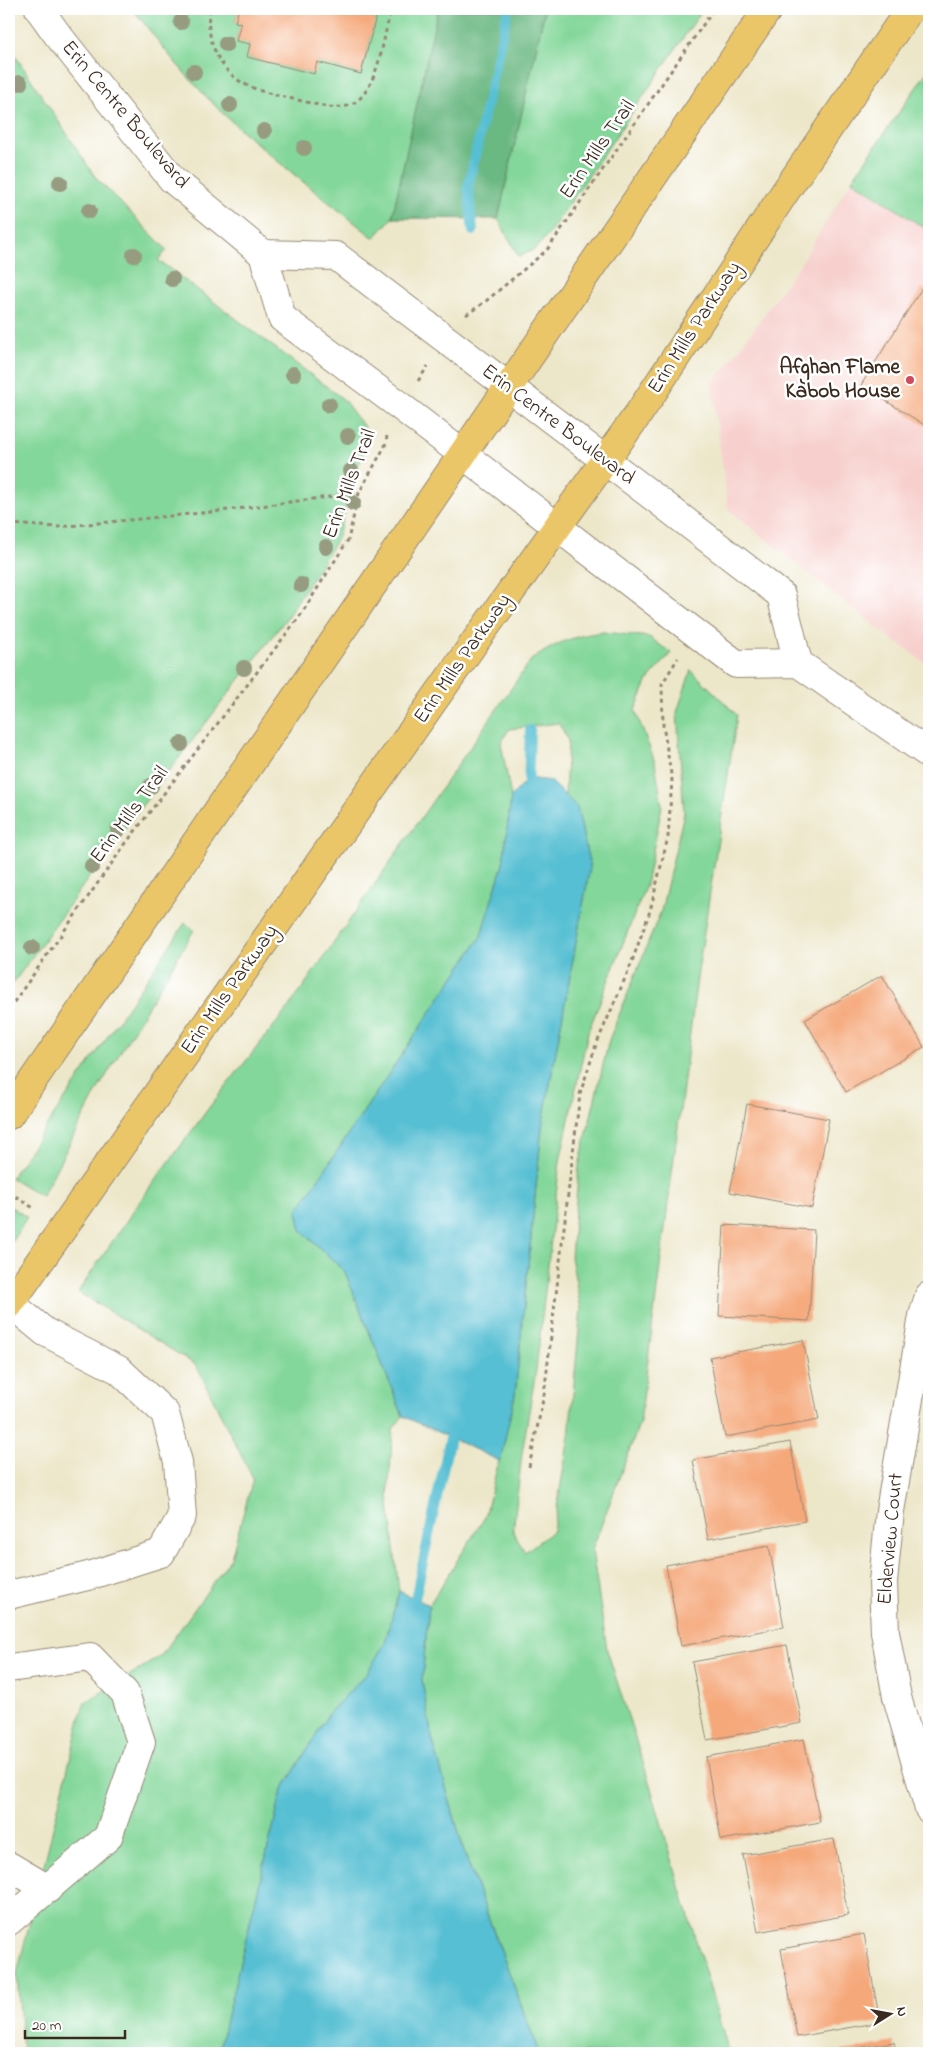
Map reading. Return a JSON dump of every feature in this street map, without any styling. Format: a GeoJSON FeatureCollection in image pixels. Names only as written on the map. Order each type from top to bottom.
{"type":"FeatureCollection","features":[{"type":"Feature","properties":{"kind":"main road"},"geometry":{"type":"LineString","coordinates":[[9,1115],[768,9]]}},
{"type":"Feature","properties":{"kind":"main road","name":"Erin Mills Parkway"},"geometry":{"type":"LineString","coordinates":[[12,1295],[556,527],[639,413],[784,192],[910,9]]}},
{"type":"Feature","properties":{"kind":"street","name":"Erin Centre Boulevard"},"geometry":{"type":"LineString","coordinates":[[40,9],[57,34],[172,179],[263,254],[336,256],[781,595],[798,663]]}},
{"type":"Feature","properties":{"kind":"street"},"geometry":{"type":"LineString","coordinates":[[263,254],[282,318],[400,406],[736,664],[798,663],[929,754]]}},
{"type":"Feature","properties":{"kind":"street"},"geometry":{"type":"LineString","coordinates":[[9,1595],[88,1576],[161,1553],[182,1516],[178,1462],[165,1414],[119,1370],[45,1332],[12,1295]]}},
{"type":"Feature","properties":{"kind":"street","name":"Elderview Court"},"geometry":{"type":"LineString","coordinates":[[929,1296],[890,1511],[883,1582],[885,1632],[897,1697],[929,1809]]}},
{"type":"Feature","properties":{"kind":"street"},"geometry":{"type":"LineString","coordinates":[[9,1668],[90,1657],[124,1693],[141,1742],[108,1837],[9,1922]]}},
{"type":"Feature","properties":{"kind":"street"},"geometry":{"type":"LineString","coordinates":[[9,1866],[48,1889]]}},
{"type":"Feature","properties":{"kind":"path"},"geometry":{"type":"LineString","coordinates":[[210,9],[208,17],[209,34],[218,60],[232,76],[249,87],[264,92],[331,108],[356,102],[367,91],[373,78],[390,9]]}},
{"type":"Feature","properties":{"kind":"path","name":"Erin Mills Trail"},"geometry":{"type":"LineString","coordinates":[[9,1009],[126,843],[300,616],[348,540],[359,493],[385,446],[389,423],[446,340],[463,317],[486,301],[547,250],[714,9]]}},
{"type":"Feature","properties":{"kind":"path"},"geometry":{"type":"LineString","coordinates":[[9,524],[58,527],[221,511],[359,493]]}},
{"type":"Feature","properties":{"kind":"path"},"geometry":{"type":"LineString","coordinates":[[529,1467],[544,1395],[580,1094],[596,1045],[630,968],[650,911],[668,837],[672,780],[663,725],[662,684],[695,633]]}},
{"type":"Feature","properties":{"kind":"path"},"geometry":{"type":"LineString","coordinates":[[9,1192],[35,1209]]}},
{"type":"Feature","properties":{"kind":"shaded area"},"geometry":{"type":"Polygon","coordinates":[[[852,180],[929,231],[929,666],[880,630],[728,509],[712,385],[803,260],[852,180]]]}},
{"type":"Feature","properties":{"kind":"green space"},"geometry":{"type":"Polygon","coordinates":[[[133,9],[239,9],[235,22],[241,23],[236,40],[250,44],[247,57],[313,74],[317,62],[361,74],[378,9],[438,9],[392,218],[374,238],[300,180],[246,135],[203,93],[178,66],[133,9]]]}},
{"type":"Feature","properties":{"kind":"green space"},"geometry":{"type":"Polygon","coordinates":[[[438,9],[545,9],[498,219],[392,218],[438,9]]]}},
{"type":"Feature","properties":{"kind":"green space"},"geometry":{"type":"Polygon","coordinates":[[[545,9],[703,9],[548,235],[535,249],[519,257],[498,219],[545,9]]]}},
{"type":"Feature","properties":{"kind":"green space"},"geometry":{"type":"Polygon","coordinates":[[[9,46],[96,178],[167,250],[158,260],[343,399],[371,436],[357,469],[337,539],[286,619],[118,837],[9,989],[9,46]]]}},
{"type":"Feature","properties":{"kind":"green space"},"geometry":{"type":"Polygon","coordinates":[[[929,69],[929,231],[852,180],[929,69]]]}},
{"type":"Feature","properties":{"kind":"green space"},"geometry":{"type":"Polygon","coordinates":[[[604,632],[649,637],[671,653],[648,680],[635,710],[655,762],[662,806],[646,885],[588,1032],[560,1161],[536,1370],[522,1453],[513,1532],[525,1552],[553,1531],[569,1437],[581,1309],[571,1257],[579,1166],[609,1040],[661,911],[684,813],[677,712],[691,670],[737,715],[697,978],[640,1422],[592,1550],[607,1650],[650,1785],[729,2053],[539,2053],[465,1854],[432,1738],[422,1680],[429,1605],[485,1517],[515,1395],[542,1127],[590,867],[577,807],[565,795],[568,740],[559,723],[509,729],[501,743],[511,797],[503,864],[480,938],[297,1211],[301,1230],[345,1272],[403,1416],[393,1429],[388,1495],[399,1591],[385,1643],[367,1673],[329,1713],[282,1791],[218,2053],[23,2053],[17,1974],[84,1703],[161,1656],[231,1558],[253,1479],[196,1365],[78,1292],[140,1201],[211,1105],[289,1007],[531,660],[566,641],[604,632]]]}},
{"type":"Feature","properties":{"kind":"green space"},"geometry":{"type":"Polygon","coordinates":[[[185,923],[194,930],[97,1091],[42,1196],[11,1178],[185,923]]]}},
{"type":"Feature","properties":{"kind":"green space"},"geometry":{"type":"Polygon","coordinates":[[[9,1206],[27,1217],[9,1246],[9,1206]]]}},
{"type":"Feature","properties":{"kind":"water"},"geometry":{"type":"Polygon","coordinates":[[[528,778],[551,781],[577,807],[590,867],[542,1127],[515,1395],[500,1461],[403,1416],[345,1272],[301,1230],[297,1211],[480,938],[503,864],[511,797],[528,778]]]}},
{"type":"Feature","properties":{"kind":"water"},"geometry":{"type":"Polygon","coordinates":[[[399,1591],[429,1605],[422,1680],[432,1738],[465,1855],[539,2053],[218,2053],[282,1791],[329,1713],[367,1673],[385,1643],[399,1591]]]}},
{"type":"Feature","properties":{"kind":"building"},"geometry":{"type":"Polygon","coordinates":[[[239,9],[378,9],[361,74],[317,62],[314,74],[247,57],[250,44],[236,41],[241,23],[235,22],[239,9]]]}},
{"type":"Feature","properties":{"kind":"building"},"geometry":{"type":"Polygon","coordinates":[[[922,288],[929,293],[929,420],[926,426],[861,385],[922,288]]]}},
{"type":"Feature","properties":{"kind":"building"},"geometry":{"type":"Polygon","coordinates":[[[882,975],[924,1047],[846,1092],[805,1020],[882,975]]]}},
{"type":"Feature","properties":{"kind":"building"},"geometry":{"type":"Polygon","coordinates":[[[747,1104],[829,1119],[812,1208],[730,1192],[747,1104]]]}},
{"type":"Feature","properties":{"kind":"building"},"geometry":{"type":"Polygon","coordinates":[[[724,1225],[814,1230],[809,1321],[719,1316],[724,1225]]]}},
{"type":"Feature","properties":{"kind":"building"},"geometry":{"type":"Polygon","coordinates":[[[803,1340],[819,1420],[725,1437],[710,1357],[803,1340]]]}},
{"type":"Feature","properties":{"kind":"building"},"geometry":{"type":"Polygon","coordinates":[[[790,1442],[805,1521],[708,1539],[693,1460],[790,1442]]]}},
{"type":"Feature","properties":{"kind":"building"},"geometry":{"type":"Polygon","coordinates":[[[769,1546],[784,1627],[681,1646],[666,1565],[769,1546]]]}},
{"type":"Feature","properties":{"kind":"building"},"geometry":{"type":"Polygon","coordinates":[[[787,1645],[802,1723],[707,1740],[692,1662],[787,1645]]]}},
{"type":"Feature","properties":{"kind":"building"},"geometry":{"type":"Polygon","coordinates":[[[804,1739],[820,1822],[721,1840],[706,1757],[804,1739]]]}},
{"type":"Feature","properties":{"kind":"building"},"geometry":{"type":"Polygon","coordinates":[[[834,1839],[848,1915],[758,1932],[743,1855],[834,1839]]]}},
{"type":"Feature","properties":{"kind":"building"},"geometry":{"type":"Polygon","coordinates":[[[864,1934],[880,2022],[797,2037],[781,1949],[864,1934]]]}},
{"type":"Feature","properties":{"kind":"building"},"geometry":{"type":"Polygon","coordinates":[[[894,2042],[896,2053],[836,2053],[836,2052],[894,2042]]]}},
{"type":"Feature","properties":{"kind":"waterway"},"geometry":{"type":"LineString","coordinates":[[473,231],[468,187],[508,9]]}},
{"type":"Feature","properties":{"kind":"waterway"},"geometry":{"type":"LineString","coordinates":[[528,792],[530,730]]}},
{"type":"Feature","properties":{"kind":"waterway"},"geometry":{"type":"LineString","coordinates":[[409,1611],[415,1599],[450,1438],[457,1428]]}},
{"type":"Feature","properties":{"kind":"place","name":"Afghan Flame Kabob House"},"geometry":{"type":"Point","coordinates":[910,380]}}]}
